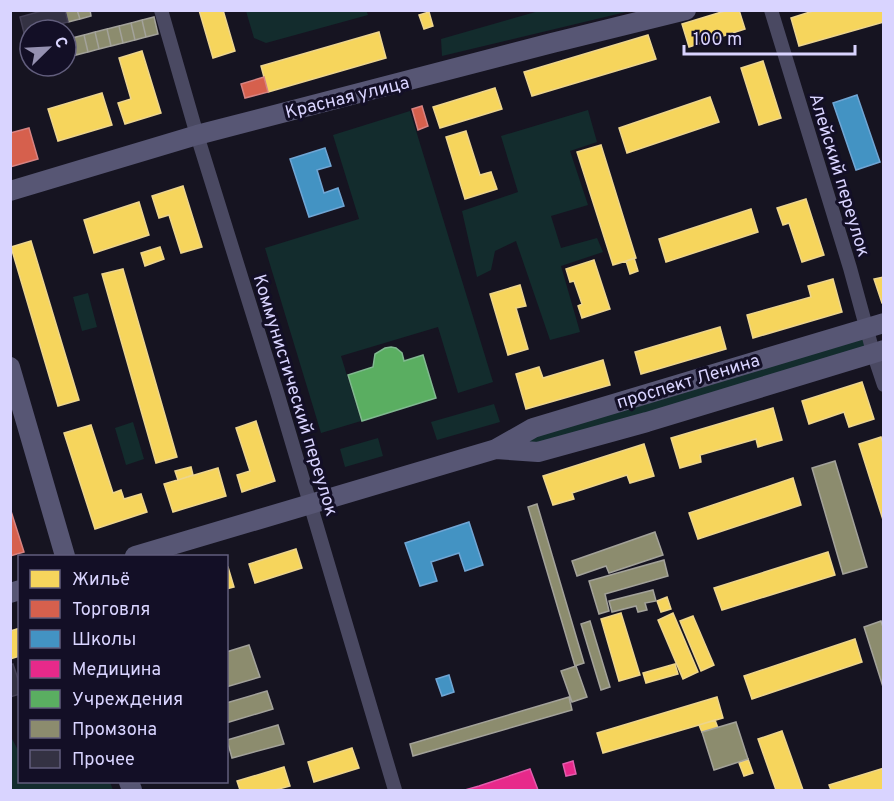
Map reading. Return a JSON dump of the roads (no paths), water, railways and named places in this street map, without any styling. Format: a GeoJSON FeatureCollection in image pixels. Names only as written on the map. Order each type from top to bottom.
{"type":"FeatureCollection","features":[{"type":"Feature","properties":{"kind":"main road","name":"Красная улица"},"geometry":{"type":"LineString","coordinates":[[10,191],[197,135],[686,10]]}},
{"type":"Feature","properties":{"kind":"main road","name":"проспект Ленина"},"geometry":{"type":"LineString","coordinates":[[138,555],[496,449],[528,430],[875,326]]}},
{"type":"Feature","properties":{"kind":"main road","name":"проспект Ленина"},"geometry":{"type":"LineString","coordinates":[[496,449],[538,452],[647,422],[878,352]]}},
{"type":"Feature","properties":{"kind":"main road"},"geometry":{"type":"LineString","coordinates":[[10,367],[65,555]]}},
{"type":"Feature","properties":{"kind":"main road"},"geometry":{"type":"LineString","coordinates":[[528,430],[528,445],[532,452]]}},
{"type":"Feature","properties":{"kind":"street","name":"Коммунистический переулок"},"geometry":{"type":"LineString","coordinates":[[161,10],[197,135],[278,392],[395,790]]}},
{"type":"Feature","properties":{"kind":"street","name":"Алейский переулок"},"geometry":{"type":"LineString","coordinates":[[771,10],[847,258],[875,326],[884,385]]}}]}
